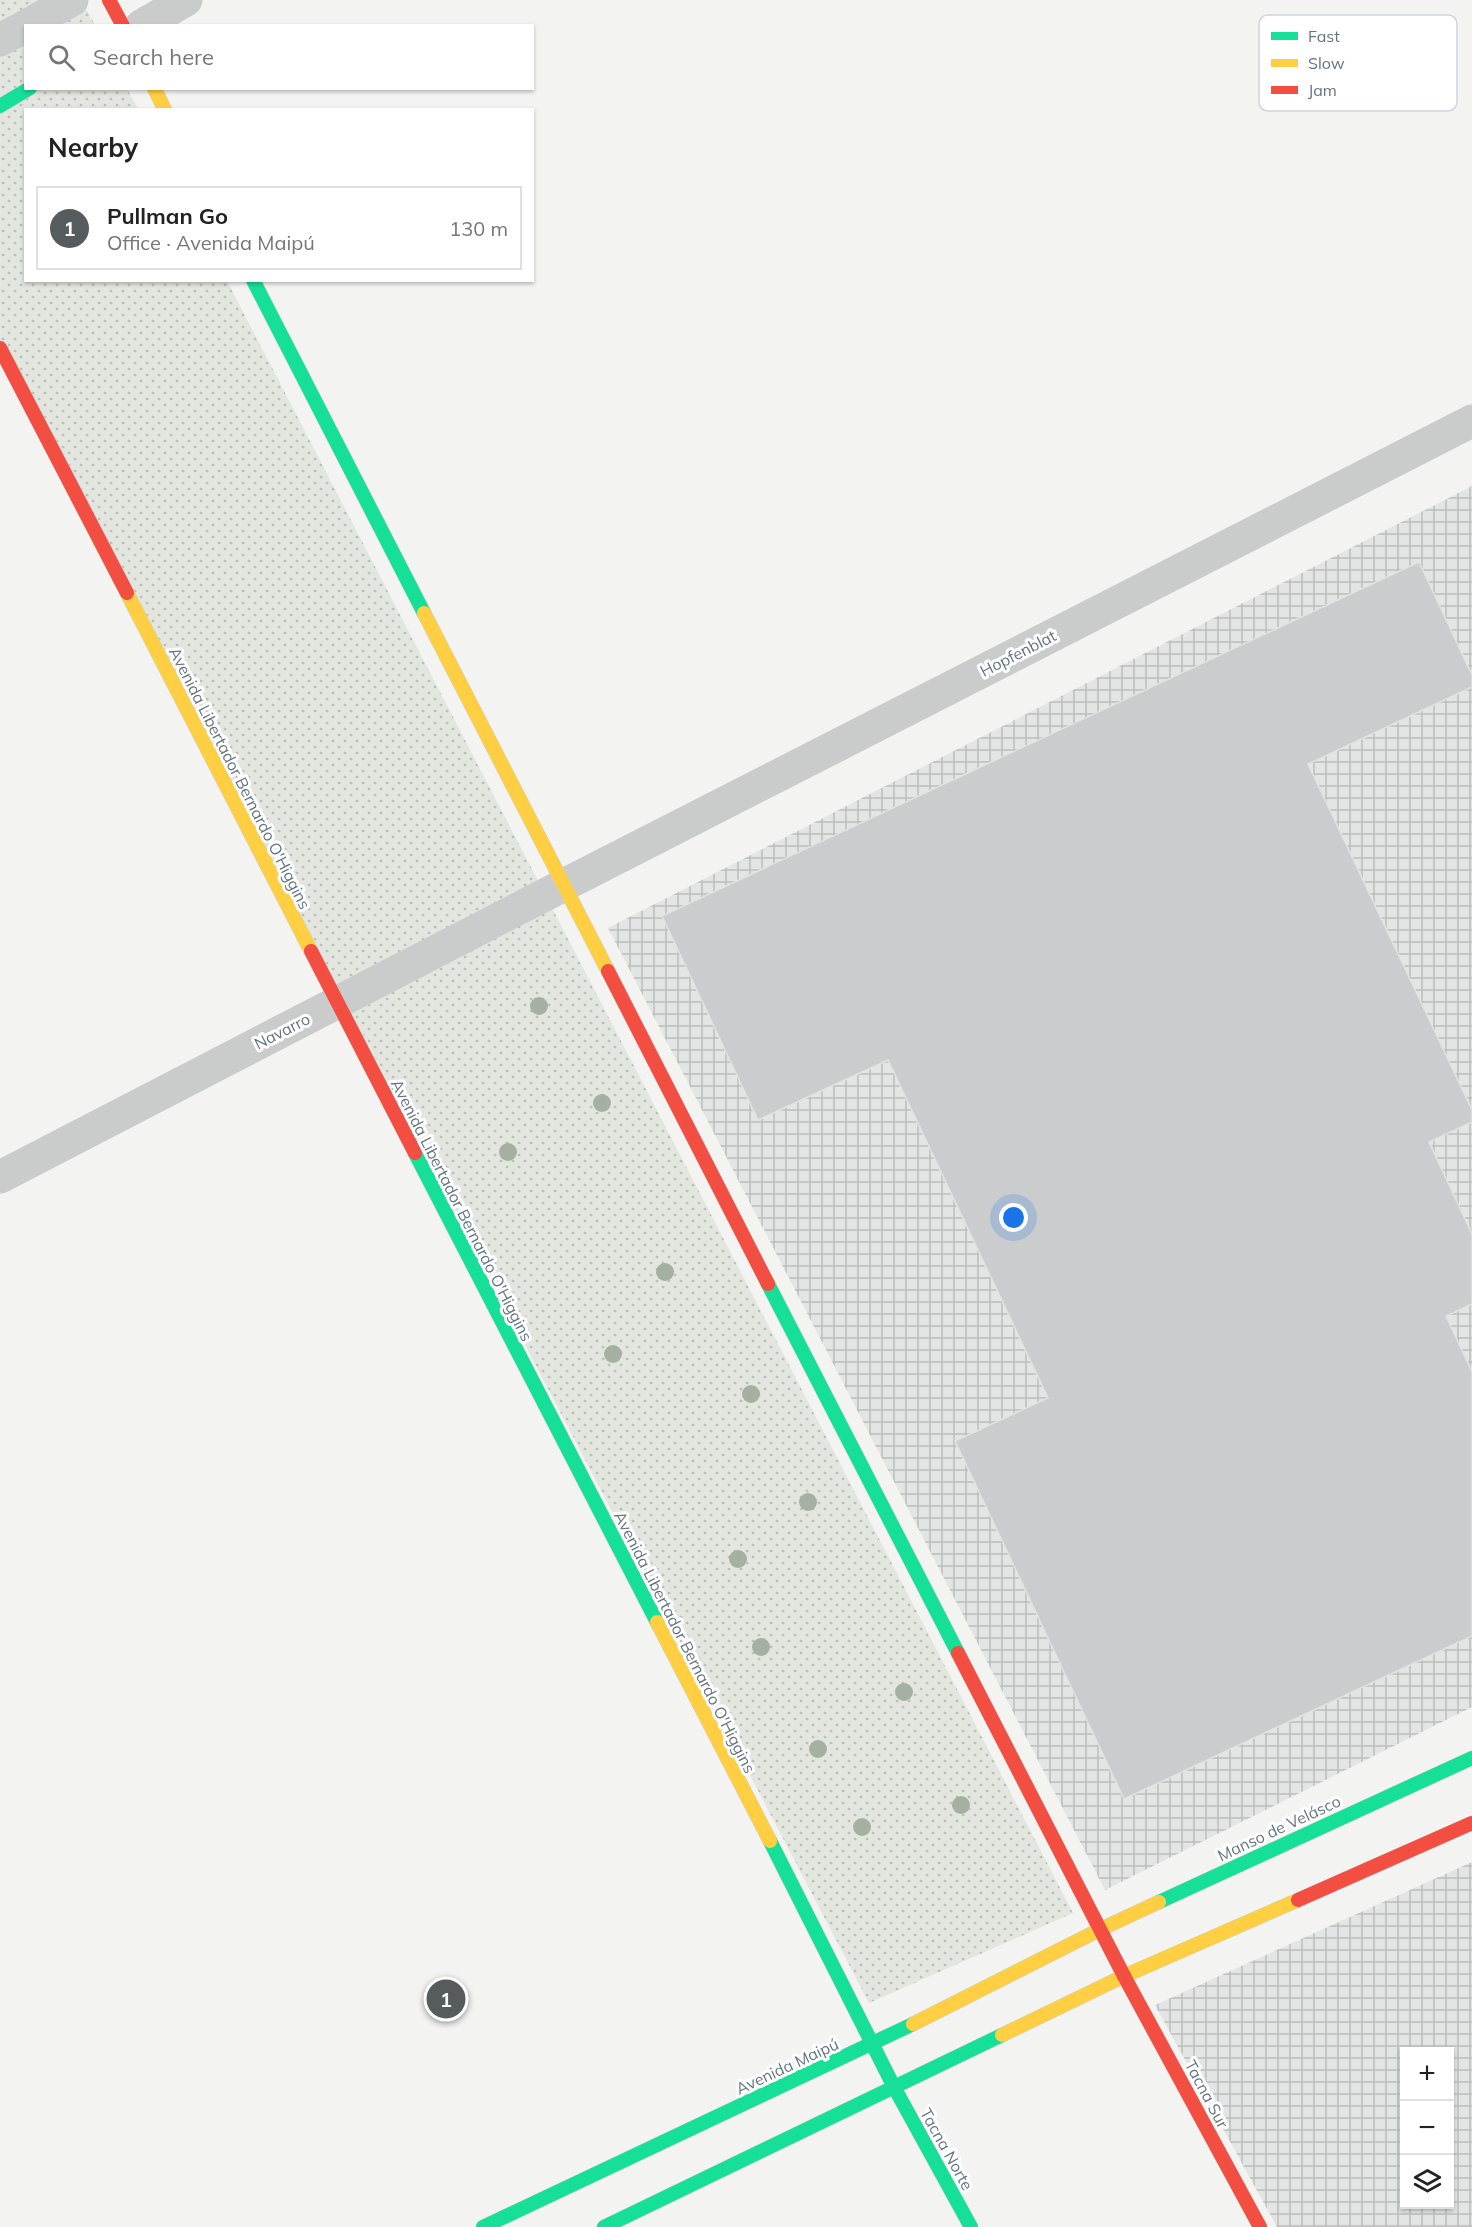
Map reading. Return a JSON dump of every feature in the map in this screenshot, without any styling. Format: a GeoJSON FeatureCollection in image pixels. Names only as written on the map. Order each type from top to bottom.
{"type":"FeatureCollection","features":[{"type":"Feature","properties":{"kind":"main road"},"geometry":{"type":"LineString","coordinates":[[109,0],[122,24]]}},
{"type":"Feature","properties":{"kind":"main road"},"geometry":{"type":"LineString","coordinates":[[0,106],[27,90]]}},
{"type":"Feature","properties":{"kind":"main road"},"geometry":{"type":"LineString","coordinates":[[155,90],[164,108]]}},
{"type":"Feature","properties":{"kind":"main road"},"geometry":{"type":"LineString","coordinates":[[254,282],[1124,1976]]}},
{"type":"Feature","properties":{"kind":"main road","name":"Avenida Libertador Bernardo O'Higgins"},"geometry":{"type":"LineString","coordinates":[[0,348],[874,2043],[894,2087]]}},
{"type":"Feature","properties":{"kind":"main road","name":"Manso de Velásco"},"geometry":{"type":"LineString","coordinates":[[1101,1929],[1472,1758]]}},
{"type":"Feature","properties":{"kind":"main road"},"geometry":{"type":"LineString","coordinates":[[604,2227],[1124,1976],[1472,1823]]}},
{"type":"Feature","properties":{"kind":"main road","name":"Avenida Maipú"},"geometry":{"type":"LineString","coordinates":[[483,2227],[874,2043],[1101,1929]]}},
{"type":"Feature","properties":{"kind":"main road","name":"Tacna Sur"},"geometry":{"type":"LineString","coordinates":[[1124,1976],[1260,2227]]}},
{"type":"Feature","properties":{"kind":"main road","name":"Tacna Norte"},"geometry":{"type":"LineString","coordinates":[[894,2087],[971,2227]]}},
{"type":"Feature","properties":{"kind":"street"},"geometry":{"type":"LineString","coordinates":[[30,24],[72,0]]}},
{"type":"Feature","properties":{"kind":"street"},"geometry":{"type":"LineString","coordinates":[[144,24],[186,0]]}},
{"type":"Feature","properties":{"kind":"street"},"geometry":{"type":"LineString","coordinates":[[0,40],[24,27]]}},
{"type":"Feature","properties":{"kind":"street","name":"Hopfenblat"},"geometry":{"type":"LineString","coordinates":[[564,885],[1472,421]]}},
{"type":"Feature","properties":{"kind":"street","name":"Navarro"},"geometry":{"type":"LineString","coordinates":[[0,1178],[564,885]]}},
{"type":"Feature","properties":{"kind":"shaded area"},"geometry":{"type":"Polygon","coordinates":[[[0,0],[81,0],[94,24],[24,24],[24,90],[128,90],[137,108],[24,108],[24,282],[228,282],[1073,1913],[869,2003],[0,340],[0,0]]]}},
{"type":"Feature","properties":{"kind":"shaded area"},"geometry":{"type":"Polygon","coordinates":[[[1472,486],[1472,1707],[1105,1890],[608,928],[1472,486]]]}},
{"type":"Feature","properties":{"kind":"shaded area"},"geometry":{"type":"Polygon","coordinates":[[[1472,1862],[1472,2227],[1277,2227],[1155,2005],[1472,1862]]]}},
{"type":"Feature","properties":{"kind":"building"},"geometry":{"type":"Polygon","coordinates":[[[1419,562],[1472,675],[1472,687],[1308,764],[1472,1110],[1472,1122],[1429,1142],[1472,1234],[1472,1304],[1446,1316],[1472,1372],[1472,1636],[1124,1799],[955,1441],[1048,1398],[888,1060],[758,1120],[662,916],[1419,562]]]}},
{"type":"Feature","properties":{"kind":"traffic: fast"},"geometry":{"type":"LineString","coordinates":[[0,106],[27,90]]}},
{"type":"Feature","properties":{"kind":"traffic: fast"},"geometry":{"type":"LineString","coordinates":[[254,282],[424,613]]}},
{"type":"Feature","properties":{"kind":"traffic: fast"},"geometry":{"type":"LineString","coordinates":[[415,1153],[657,1622]]}},
{"type":"Feature","properties":{"kind":"traffic: fast"},"geometry":{"type":"LineString","coordinates":[[768,1284],[958,1653]]}},
{"type":"Feature","properties":{"kind":"traffic: fast"},"geometry":{"type":"LineString","coordinates":[[1159,1902],[1472,1758]]}},
{"type":"Feature","properties":{"kind":"traffic: fast"},"geometry":{"type":"LineString","coordinates":[[770,1841],[894,2087]]}},
{"type":"Feature","properties":{"kind":"traffic: fast"},"geometry":{"type":"LineString","coordinates":[[483,2227],[913,2024]]}},
{"type":"Feature","properties":{"kind":"traffic: fast"},"geometry":{"type":"LineString","coordinates":[[604,2227],[1002,2035]]}},
{"type":"Feature","properties":{"kind":"traffic: fast"},"geometry":{"type":"LineString","coordinates":[[894,2087],[971,2227]]}},
{"type":"Feature","properties":{"kind":"traffic: slow"},"geometry":{"type":"LineString","coordinates":[[155,90],[164,108]]}},
{"type":"Feature","properties":{"kind":"traffic: slow"},"geometry":{"type":"LineString","coordinates":[[127,593],[311,951]]}},
{"type":"Feature","properties":{"kind":"traffic: slow"},"geometry":{"type":"LineString","coordinates":[[424,613],[608,971]]}},
{"type":"Feature","properties":{"kind":"traffic: slow"},"geometry":{"type":"LineString","coordinates":[[657,1622],[770,1841]]}},
{"type":"Feature","properties":{"kind":"traffic: slow"},"geometry":{"type":"LineString","coordinates":[[1002,2035],[1124,1976],[1298,1900]]}},
{"type":"Feature","properties":{"kind":"traffic: slow"},"geometry":{"type":"LineString","coordinates":[[913,2024],[1159,1902]]}},
{"type":"Feature","properties":{"kind":"traffic: jam"},"geometry":{"type":"LineString","coordinates":[[109,0],[122,24]]}},
{"type":"Feature","properties":{"kind":"traffic: jam"},"geometry":{"type":"LineString","coordinates":[[0,348],[127,593]]}},
{"type":"Feature","properties":{"kind":"traffic: jam"},"geometry":{"type":"LineString","coordinates":[[311,951],[415,1153]]}},
{"type":"Feature","properties":{"kind":"traffic: jam"},"geometry":{"type":"LineString","coordinates":[[608,971],[768,1284]]}},
{"type":"Feature","properties":{"kind":"traffic: jam"},"geometry":{"type":"LineString","coordinates":[[958,1653],[1124,1976]]}},
{"type":"Feature","properties":{"kind":"traffic: jam"},"geometry":{"type":"LineString","coordinates":[[1298,1900],[1472,1823]]}},
{"type":"Feature","properties":{"kind":"traffic: jam"},"geometry":{"type":"LineString","coordinates":[[1124,1976],[1260,2227]]}},
{"type":"Feature","properties":{"kind":"place","name":"Pullman Go"},"geometry":{"type":"Point","coordinates":[446,1999]}}]}
